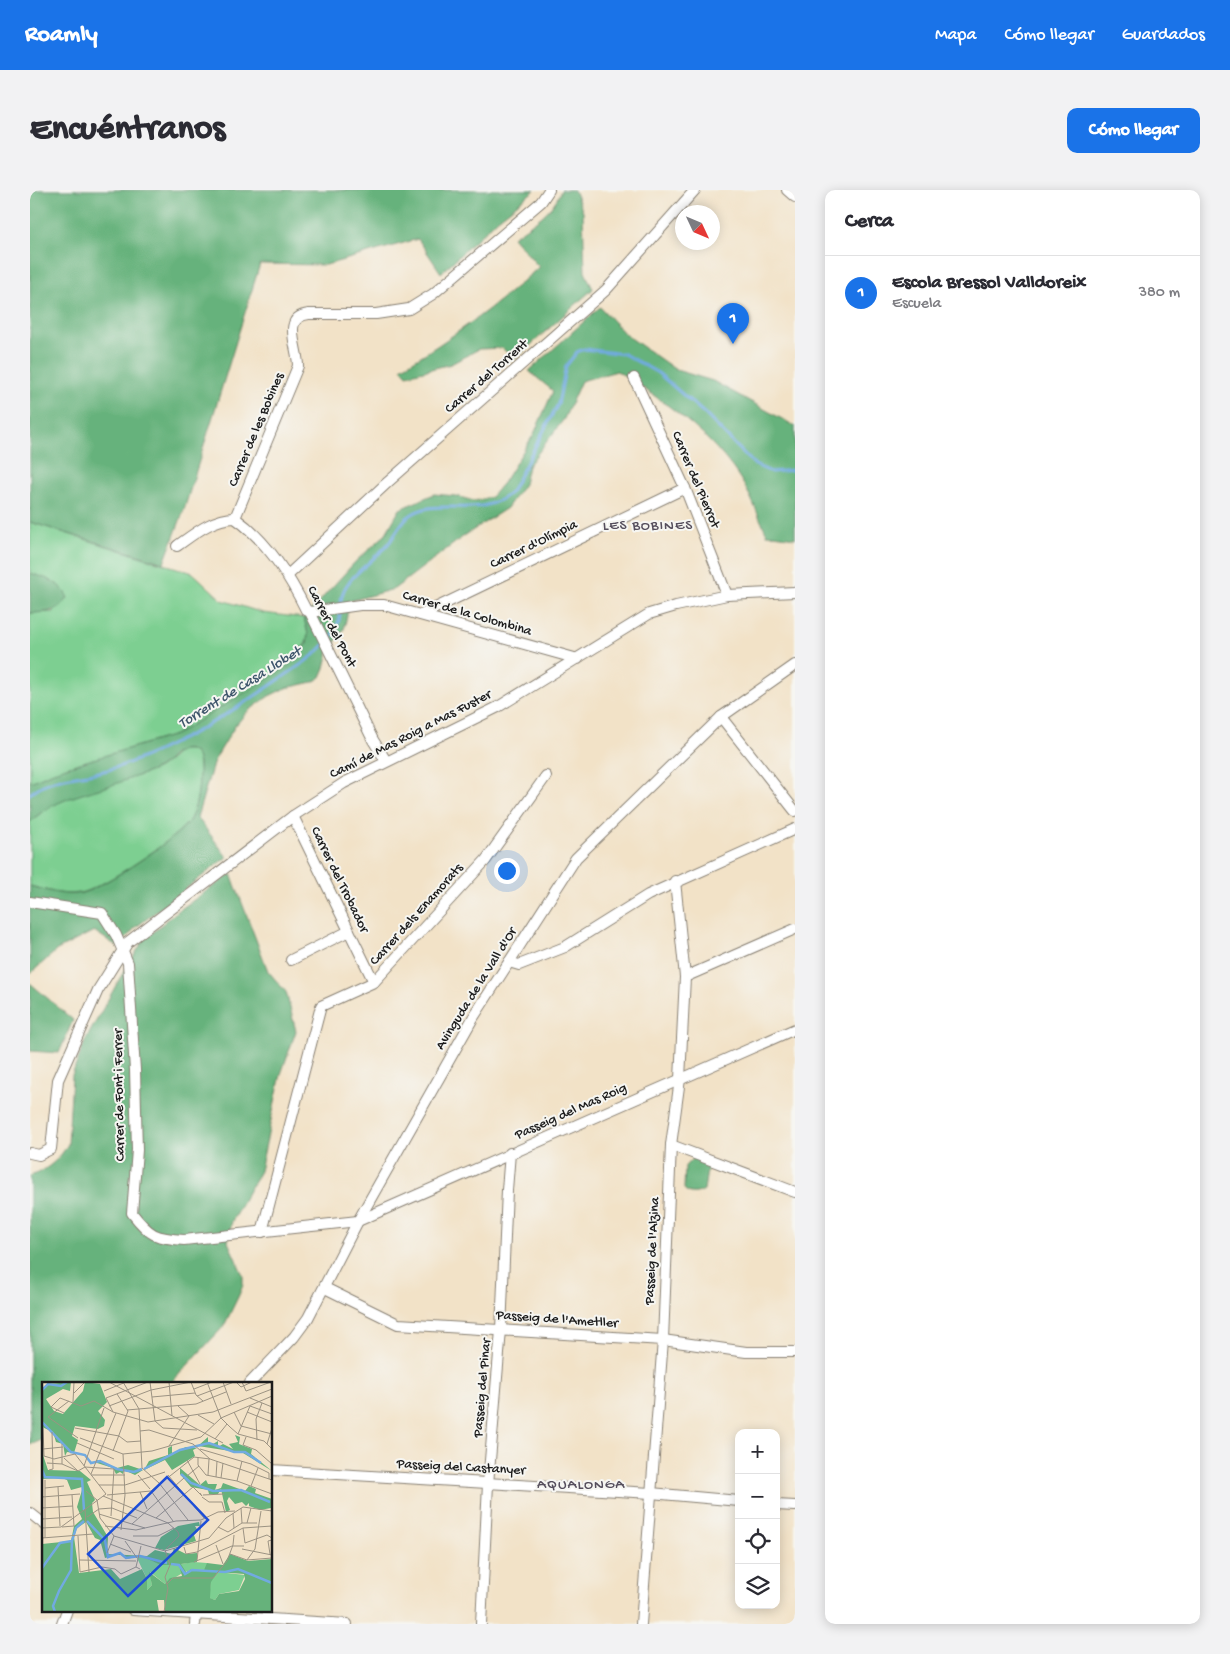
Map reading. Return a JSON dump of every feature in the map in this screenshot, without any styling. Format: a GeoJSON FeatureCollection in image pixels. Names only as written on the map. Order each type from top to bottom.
{"type":"FeatureCollection","features":[{"type":"Feature","properties":{"kind":"street","name":"Carrer de les Bobines"},"geometry":{"type":"LineString","coordinates":[[234,518],[298,366],[298,354],[292,333],[295,319],[301,315],[309,314],[376,314],[409,309],[433,294],[541,202],[549,190]]}},
{"type":"Feature","properties":{"kind":"street","name":"Carrer del Torrent"},"geometry":{"type":"LineString","coordinates":[[288,575],[388,482],[606,290],[695,190]]}},
{"type":"Feature","properties":{"kind":"street"},"geometry":{"type":"LineString","coordinates":[[787,190],[795,197]]}},
{"type":"Feature","properties":{"kind":"street","name":"Carrer del Pierrot"},"geometry":{"type":"LineString","coordinates":[[634,378],[685,488],[727,595]]}},
{"type":"Feature","properties":{"kind":"street","name":"Carrer d'Olímpia"},"geometry":{"type":"LineString","coordinates":[[421,615],[685,488]]}},
{"type":"Feature","properties":{"kind":"street"},"geometry":{"type":"LineString","coordinates":[[177,546],[209,525],[227,518],[234,518]]}},
{"type":"Feature","properties":{"kind":"street","name":"Carrer del Pont"},"geometry":{"type":"LineString","coordinates":[[234,518],[266,548],[288,575],[306,610],[310,612],[373,740],[386,761]]}},
{"type":"Feature","properties":{"kind":"street","name":"Camí de Mas Roig a Mas Fuster"},"geometry":{"type":"LineString","coordinates":[[30,1153],[39,1156],[51,1149],[58,1080],[98,990],[128,942],[293,816],[344,783],[498,707],[649,614],[727,595],[795,592]]}},
{"type":"Feature","properties":{"kind":"street","name":"Carrer de la Colombina"},"geometry":{"type":"LineString","coordinates":[[310,612],[384,604],[578,659]]}},
{"type":"Feature","properties":{"kind":"street","name":"Avinguda de la Vall d'Or"},"geometry":{"type":"LineString","coordinates":[[251,1382],[294,1337],[308,1318],[358,1221],[473,1018],[576,858],[721,717],[795,665]]}},
{"type":"Feature","properties":{"kind":"street"},"geometry":{"type":"LineString","coordinates":[[721,717],[795,811]]}},
{"type":"Feature","properties":{"kind":"street","name":"Carrer dels Enamorats"},"geometry":{"type":"LineString","coordinates":[[262,1232],[321,1006],[374,982],[486,860],[546,776]]}},
{"type":"Feature","properties":{"kind":"street","name":"Carrer del Trobador"},"geometry":{"type":"LineString","coordinates":[[293,816],[374,982]]}},
{"type":"Feature","properties":{"kind":"street"},"geometry":{"type":"LineString","coordinates":[[509,962],[519,965],[565,947],[648,895],[676,880],[795,829]]}},
{"type":"Feature","properties":{"kind":"street","name":"Passeig de l'Alzina"},"geometry":{"type":"LineString","coordinates":[[641,1624],[663,1340],[671,1145],[680,1079],[685,977],[676,880]]}},
{"type":"Feature","properties":{"kind":"street","name":"Carrer de Font i Ferrer"},"geometry":{"type":"LineString","coordinates":[[30,902],[102,912],[128,963],[135,1070],[137,1150],[132,1213],[143,1227],[158,1238],[184,1240],[358,1221]]}},
{"type":"Feature","properties":{"kind":"street"},"geometry":{"type":"LineString","coordinates":[[685,977],[795,929]]}},
{"type":"Feature","properties":{"kind":"street"},"geometry":{"type":"LineString","coordinates":[[291,960],[349,931]]}},
{"type":"Feature","properties":{"kind":"street","name":"Passeig del Mas Roig"},"geometry":{"type":"LineString","coordinates":[[358,1221],[795,1029]]}},
{"type":"Feature","properties":{"kind":"street"},"geometry":{"type":"LineString","coordinates":[[671,1145],[795,1192]]}},
{"type":"Feature","properties":{"kind":"street","name":"Passeig del Pinar"},"geometry":{"type":"LineString","coordinates":[[481,1624],[488,1484],[501,1330],[510,1153]]}},
{"type":"Feature","properties":{"kind":"street","name":"Passeig de l'Ametller"},"geometry":{"type":"LineString","coordinates":[[325,1288],[398,1324],[663,1340],[746,1352],[795,1352]]}},
{"type":"Feature","properties":{"kind":"street","name":"Passeig del Castanyer"},"geometry":{"type":"LineString","coordinates":[[272,1470],[651,1493],[735,1501]]}},
{"type":"Feature","properties":{"kind":"street"},"geometry":{"type":"LineString","coordinates":[[780,1505],[795,1506]]}},
{"type":"Feature","properties":{"kind":"street"},"geometry":{"type":"LineString","coordinates":[[30,1513],[42,1522]]}},
{"type":"Feature","properties":{"kind":"street"},"geometry":{"type":"LineString","coordinates":[[62,1624],[66,1612]]}},
{"type":"Feature","properties":{"kind":"street"},"geometry":{"type":"LineString","coordinates":[[148,1612],[196,1619],[347,1624]]}},
{"type":"Feature","properties":{"kind":"green space"},"geometry":{"type":"Polygon","coordinates":[[[30,190],[535,190],[498,219],[441,273],[418,239],[326,265],[260,264],[184,510],[164,563],[30,522],[30,190]]]}},
{"type":"Feature","properties":{"kind":"green space"},"geometry":{"type":"Polygon","coordinates":[[[561,190],[574,190],[583,212],[585,272],[593,289],[515,359],[502,348],[479,349],[451,364],[407,375],[401,368],[473,321],[539,267],[513,237],[547,211],[553,205],[561,190]]]}},
{"type":"Feature","properties":{"kind":"green space"},"geometry":{"type":"Polygon","coordinates":[[[600,307],[625,334],[676,370],[713,381],[795,426],[795,538],[767,534],[744,485],[732,467],[703,435],[670,407],[617,371],[581,381],[564,419],[528,466],[524,484],[507,508],[464,536],[394,589],[350,601],[344,629],[329,651],[321,677],[313,682],[286,688],[269,696],[247,712],[235,726],[214,761],[197,817],[227,857],[135,928],[118,947],[94,931],[57,950],[30,974],[30,886],[63,894],[82,893],[122,873],[156,850],[182,829],[192,816],[198,792],[199,763],[197,756],[193,752],[185,749],[181,750],[162,766],[154,770],[52,806],[30,822],[30,782],[63,768],[175,735],[287,667],[307,643],[308,634],[304,618],[355,562],[385,535],[400,509],[434,494],[456,496],[474,501],[491,497],[503,483],[534,434],[553,391],[529,371],[600,307]]]}},
{"type":"Feature","properties":{"kind":"green space"},"geometry":{"type":"Polygon","coordinates":[[[30,522],[193,573],[222,600],[263,613],[304,618],[308,634],[306,643],[287,667],[175,735],[63,768],[30,782],[30,613],[54,612],[57,584],[30,573],[30,522]]]}},
{"type":"Feature","properties":{"kind":"green space"},"geometry":{"type":"Polygon","coordinates":[[[30,573],[57,584],[68,598],[56,609],[47,612],[30,613],[30,573]]]}},
{"type":"Feature","properties":{"kind":"green space"},"geometry":{"type":"Polygon","coordinates":[[[181,750],[190,750],[197,755],[199,763],[199,788],[196,804],[190,819],[172,837],[138,862],[89,890],[67,894],[30,886],[30,822],[43,811],[74,796],[157,769],[181,750]]]}},
{"type":"Feature","properties":{"kind":"green space"},"geometry":{"type":"Polygon","coordinates":[[[231,874],[268,971],[286,992],[296,1031],[281,1074],[260,1171],[232,1221],[228,1242],[243,1275],[243,1285],[224,1326],[172,1382],[42,1382],[42,1440],[30,1445],[30,1176],[52,1164],[68,1144],[72,1075],[86,1039],[143,941],[175,913],[231,874]]]}},
{"type":"Feature","properties":{"kind":"green space"},"geometry":{"type":"Polygon","coordinates":[[[30,983],[73,1020],[59,1053],[30,1051],[30,983]]]}},
{"type":"Feature","properties":{"kind":"green space"},"geometry":{"type":"Polygon","coordinates":[[[694,1157],[708,1164],[704,1190],[694,1193],[684,1189],[685,1166],[694,1157]]]}},
{"type":"Feature","properties":{"kind":"waterway","name":"Torrent de Casa Llobet"},"geometry":{"type":"LineString","coordinates":[[30,794],[47,783],[108,770],[131,762],[186,737],[256,695],[311,657],[326,643],[337,626],[340,617],[341,598],[347,584],[383,550],[408,517],[419,511],[432,508],[485,505],[499,501],[511,492],[558,404],[566,366],[577,352],[584,349],[624,354],[658,373],[704,413],[755,465],[771,472],[795,470]]}},
{"type":"Feature","properties":{"kind":"place","name":"Escola Bressol Valldoreix"},"geometry":{"type":"Point","coordinates":[733,344]}},
{"type":"Feature","properties":{"kind":"district","name":"LES BOBINES"},"geometry":{"type":"Point","coordinates":[648,526]}},
{"type":"Feature","properties":{"kind":"district","name":"AQUALONGA"},"geometry":{"type":"Point","coordinates":[581,1485]}}]}
